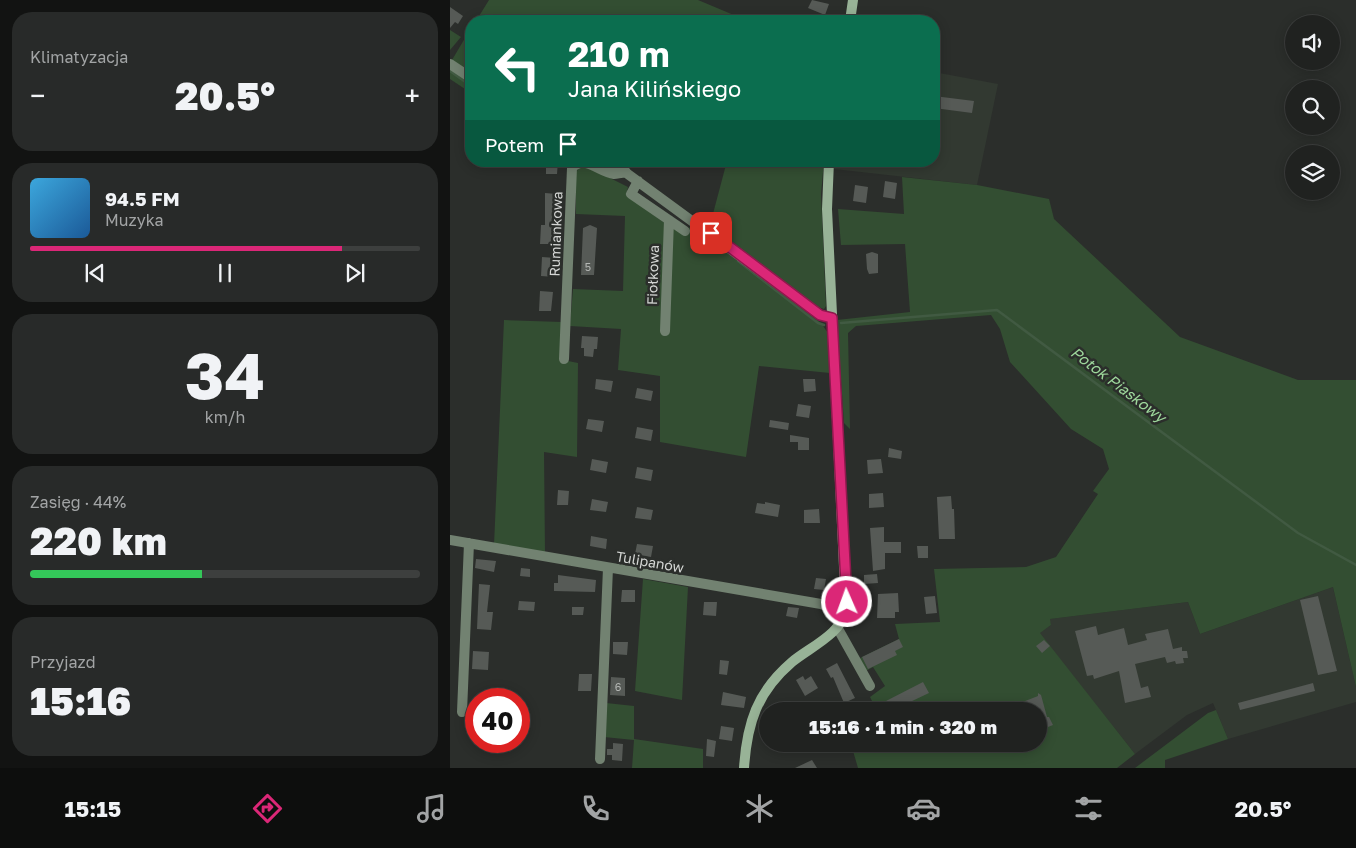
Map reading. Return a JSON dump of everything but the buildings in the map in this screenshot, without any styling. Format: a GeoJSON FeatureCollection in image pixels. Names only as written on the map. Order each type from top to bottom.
{"type":"FeatureCollection","features":[{"type":"Feature","properties":{"kind":"street"},"geometry":{"type":"LineString","coordinates":[[851,15],[853,0]]}},
{"type":"Feature","properties":{"kind":"street"},"geometry":{"type":"LineString","coordinates":[[450,64],[465,74]]}},
{"type":"Feature","properties":{"kind":"street","name":"Rumiankowa"},"geometry":{"type":"LineString","coordinates":[[564,359],[573,167]]}},
{"type":"Feature","properties":{"kind":"street","name":"Rumiankowa"},"geometry":{"type":"LineString","coordinates":[[596,167],[615,174],[626,172]]}},
{"type":"Feature","properties":{"kind":"street"},"geometry":{"type":"LineString","coordinates":[[619,167],[820,315],[832,318]]}},
{"type":"Feature","properties":{"kind":"street"},"geometry":{"type":"LineString","coordinates":[[744,768],[750,723],[764,694],[785,669],[837,627],[846,613],[827,208],[829,167]]}},
{"type":"Feature","properties":{"kind":"street"},"geometry":{"type":"LineString","coordinates":[[638,181],[631,194],[685,231]]}},
{"type":"Feature","properties":{"kind":"street","name":"Fiołkowa"},"geometry":{"type":"LineString","coordinates":[[665,331],[669,220]]}},
{"type":"Feature","properties":{"kind":"street","name":"Tulipanów"},"geometry":{"type":"LineString","coordinates":[[450,540],[821,604],[846,613]]}},
{"type":"Feature","properties":{"kind":"street"},"geometry":{"type":"LineString","coordinates":[[462,712],[469,543]]}},
{"type":"Feature","properties":{"kind":"street"},"geometry":{"type":"LineString","coordinates":[[600,759],[608,568]]}},
{"type":"Feature","properties":{"kind":"street"},"geometry":{"type":"LineString","coordinates":[[837,627],[870,686]]}},
{"type":"Feature","properties":{"kind":"shaded area"},"geometry":{"type":"Polygon","coordinates":[[[940,73],[998,84],[977,185],[834,169],[834,167],[940,167],[940,73]]]}},
{"type":"Feature","properties":{"kind":"shaded area"},"geometry":{"type":"Polygon","coordinates":[[[1333,587],[1356,687],[1356,702],[1228,739],[1213,703],[1187,715],[1135,754],[1039,633],[1051,625],[1049,619],[1188,602],[1200,634],[1333,587]]]}},
{"type":"Feature","properties":{"kind":"green space"},"geometry":{"type":"Polygon","coordinates":[[[489,0],[698,0],[734,15],[480,15],[489,0]]]}},
{"type":"Feature","properties":{"kind":"green space"},"geometry":{"type":"Polygon","coordinates":[[[450,30],[461,37],[450,50],[450,30]]]}},
{"type":"Feature","properties":{"kind":"green space"},"geometry":{"type":"Polygon","coordinates":[[[465,38],[465,68],[452,60],[465,38]]]}},
{"type":"Feature","properties":{"kind":"green space"},"geometry":{"type":"Polygon","coordinates":[[[450,65],[465,76],[465,89],[450,79],[450,65]]]}},
{"type":"Feature","properties":{"kind":"green space"},"geometry":{"type":"Polygon","coordinates":[[[580,167],[590,168],[628,187],[626,195],[673,229],[677,229],[685,234],[692,224],[821,323],[828,333],[830,373],[759,366],[746,457],[660,442],[660,376],[618,370],[621,329],[570,326],[568,361],[578,363],[577,457],[544,452],[545,553],[494,545],[504,320],[562,322],[570,325],[573,289],[623,291],[625,216],[576,214],[576,172],[580,167]]]}},
{"type":"Feature","properties":{"kind":"green space"},"geometry":{"type":"Polygon","coordinates":[[[725,167],[823,167],[821,194],[826,306],[824,309],[815,306],[710,225],[725,167]]]}},
{"type":"Feature","properties":{"kind":"green space"},"geometry":{"type":"Polygon","coordinates":[[[902,177],[977,185],[1049,199],[1054,219],[1180,337],[1298,380],[1356,380],[1356,687],[1333,587],[1200,634],[1188,602],[1050,619],[1051,625],[1040,633],[1135,754],[1117,768],[858,768],[853,752],[1047,752],[1047,702],[872,702],[870,697],[885,686],[873,667],[866,671],[860,658],[899,639],[895,624],[940,622],[934,569],[1026,567],[1056,557],[1098,494],[1093,491],[1109,469],[1103,449],[1071,429],[1010,362],[1000,329],[991,315],[856,326],[848,333],[850,429],[844,423],[837,320],[910,312],[905,244],[841,245],[838,209],[904,214],[902,177]]]}},
{"type":"Feature","properties":{"kind":"green space"},"geometry":{"type":"Polygon","coordinates":[[[643,579],[688,587],[682,700],[635,691],[643,579]]]}},
{"type":"Feature","properties":{"kind":"green space"},"geometry":{"type":"Polygon","coordinates":[[[606,703],[634,706],[634,739],[703,749],[703,768],[632,768],[634,740],[604,737],[606,703]]]}},
{"type":"Feature","properties":{"kind":"green space"},"geometry":{"type":"Polygon","coordinates":[[[1216,710],[1228,739],[1165,760],[1165,768],[1135,768],[1208,713],[1216,710]]]}},
{"type":"Feature","properties":{"kind":"waterway","name":"Potok Piaskowy"},"geometry":{"type":"LineString","coordinates":[[450,71],[465,82]]}},
{"type":"Feature","properties":{"kind":"waterway","name":"Potok Piaskowy"},"geometry":{"type":"LineString","coordinates":[[738,261],[818,323],[824,325]]}},
{"type":"Feature","properties":{"kind":"waterway","name":"Potok Piaskowy"},"geometry":{"type":"LineString","coordinates":[[841,323],[997,310],[1298,533],[1356,565]]}},
{"type":"Feature","properties":{"kind":"route"},"geometry":{"type":"LineString","coordinates":[[711,233],[820,315],[832,318],[847,602]]}}]}
